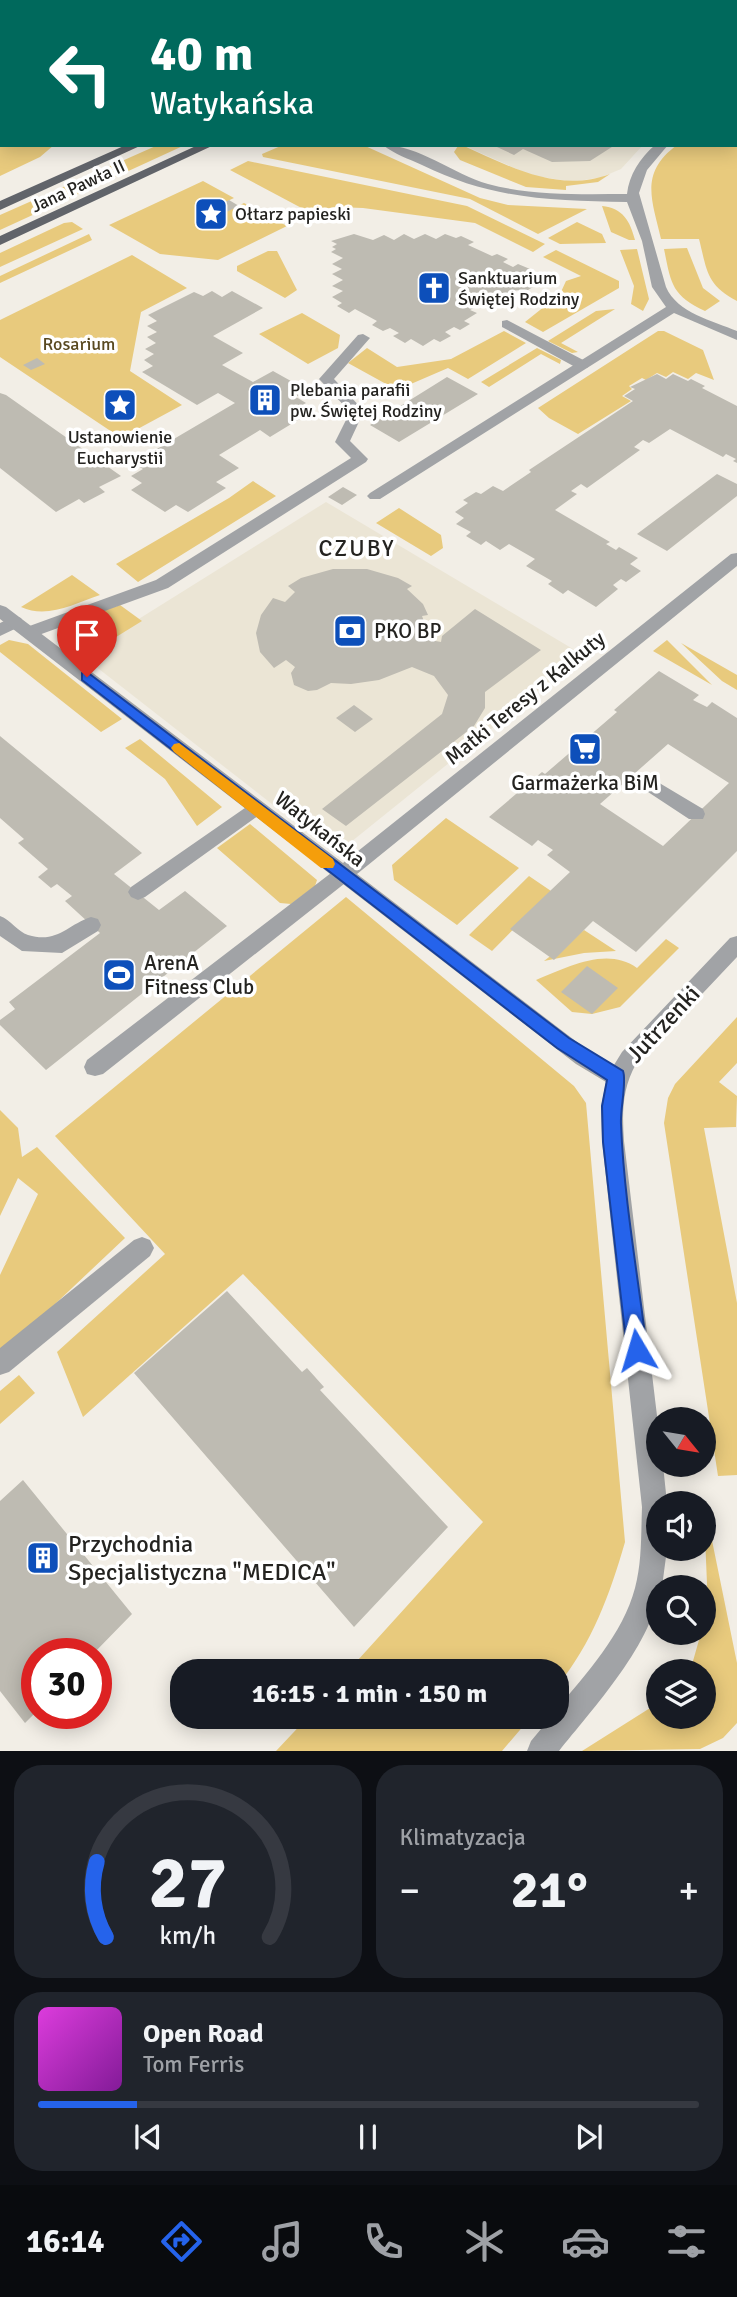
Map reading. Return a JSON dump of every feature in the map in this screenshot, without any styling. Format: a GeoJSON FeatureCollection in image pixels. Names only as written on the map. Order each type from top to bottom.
{"type":"FeatureCollection","features":[{"type":"Feature","properties":{"kind":"main road","name":"Jana Pawła II"},"geometry":{"type":"LineString","coordinates":[[0,206],[132,147]]}},
{"type":"Feature","properties":{"kind":"main road","name":"Jana Pawła II"},"geometry":{"type":"LineString","coordinates":[[0,241],[204,147]]}},
{"type":"Feature","properties":{"kind":"street"},"geometry":{"type":"LineString","coordinates":[[393,147],[459,177],[507,192],[532,196],[633,198]]}},
{"type":"Feature","properties":{"kind":"street"},"geometry":{"type":"LineString","coordinates":[[659,147],[652,152],[639,173],[633,198],[649,245],[660,291],[666,301],[675,307],[737,336]]}},
{"type":"Feature","properties":{"kind":"street"},"geometry":{"type":"LineString","coordinates":[[375,496],[675,307]]}},
{"type":"Feature","properties":{"kind":"street"},"geometry":{"type":"LineString","coordinates":[[507,324],[582,365]]}},
{"type":"Feature","properties":{"kind":"street"},"geometry":{"type":"LineString","coordinates":[[11,624],[162,584],[360,459],[342,442],[357,411],[326,379],[363,338]]}},
{"type":"Feature","properties":{"kind":"street","name":"Matki Teresy z Kalkuty"},"geometry":{"type":"LineString","coordinates":[[96,1067],[342,875],[737,558]]}},
{"type":"Feature","properties":{"kind":"street","name":"Watykańska"},"geometry":{"type":"LineString","coordinates":[[11,624],[583,1058],[616,1077]]}},
{"type":"Feature","properties":{"kind":"street"},"geometry":{"type":"LineString","coordinates":[[651,785],[696,814]]}},
{"type":"Feature","properties":{"kind":"street"},"geometry":{"type":"LineString","coordinates":[[138,892],[254,807]]}},
{"type":"Feature","properties":{"kind":"street"},"geometry":{"type":"LineString","coordinates":[[0,924],[22,943],[62,945],[91,925]]}},
{"type":"Feature","properties":{"kind":"street","name":"Jutrzenki"},"geometry":{"type":"LineString","coordinates":[[541,1751],[604,1671],[628,1634],[646,1597],[653,1550],[655,1507],[612,1142],[611,1106],[616,1077],[629,1058],[737,944]]}},
{"type":"Feature","properties":{"kind":"street"},"geometry":{"type":"LineString","coordinates":[[0,1363],[142,1248]]}},
{"type":"Feature","properties":{"kind":"shaded area"},"geometry":{"type":"Polygon","coordinates":[[[467,147],[641,147],[621,169],[602,177],[573,182],[530,175],[467,147]]]}},
{"type":"Feature","properties":{"kind":"shaded area"},"geometry":{"type":"Polygon","coordinates":[[[326,502],[583,655],[336,854],[81,655],[326,502]]]}},
{"type":"Feature","properties":{"kind":"green space"},"geometry":{"type":"Polygon","coordinates":[[[0,147],[52,147],[40,157],[0,176],[0,147]]]}},
{"type":"Feature","properties":{"kind":"green space"},"geometry":{"type":"Polygon","coordinates":[[[153,147],[181,147],[0,230],[0,215],[153,147]]]}},
{"type":"Feature","properties":{"kind":"green space"},"geometry":{"type":"Polygon","coordinates":[[[278,147],[367,147],[480,198],[508,205],[587,209],[538,234],[470,199],[263,157],[262,154],[278,147]]]}},
{"type":"Feature","properties":{"kind":"green space"},"geometry":{"type":"Polygon","coordinates":[[[457,147],[466,147],[516,169],[553,179],[572,181],[610,174],[598,182],[566,186],[566,190],[526,187],[460,160],[454,152],[457,147]]]}},
{"type":"Feature","properties":{"kind":"green space"},"geometry":{"type":"Polygon","coordinates":[[[675,147],[737,147],[737,301],[713,283],[706,268],[699,239],[661,239],[651,188],[657,166],[675,147]]]}},
{"type":"Feature","properties":{"kind":"green space"},"geometry":{"type":"Polygon","coordinates":[[[248,161],[467,206],[545,244],[533,252],[475,223],[363,208],[335,207],[309,212],[230,170],[248,161]]]}},
{"type":"Feature","properties":{"kind":"green space"},"geometry":{"type":"Polygon","coordinates":[[[203,181],[234,198],[204,212],[213,218],[244,203],[287,226],[218,260],[160,254],[109,225],[203,181]]]}},
{"type":"Feature","properties":{"kind":"green space"},"geometry":{"type":"Polygon","coordinates":[[[602,206],[615,209],[624,217],[635,240],[611,232],[602,206]]]}},
{"type":"Feature","properties":{"kind":"green space"},"geometry":{"type":"Polygon","coordinates":[[[72,222],[83,229],[0,267],[0,253],[64,223],[72,222]]]}},
{"type":"Feature","properties":{"kind":"green space"},"geometry":{"type":"Polygon","coordinates":[[[577,222],[602,234],[606,243],[560,244],[548,238],[577,222]]]}},
{"type":"Feature","properties":{"kind":"green space"},"geometry":{"type":"Polygon","coordinates":[[[89,234],[92,240],[0,283],[0,276],[89,234]]]}},
{"type":"Feature","properties":{"kind":"green space"},"geometry":{"type":"Polygon","coordinates":[[[687,248],[703,288],[720,301],[705,311],[685,299],[674,287],[671,279],[664,249],[687,248]]]}},
{"type":"Feature","properties":{"kind":"green space"},"geometry":{"type":"Polygon","coordinates":[[[637,249],[649,299],[643,311],[631,304],[634,286],[620,250],[637,249]]]}},
{"type":"Feature","properties":{"kind":"green space"},"geometry":{"type":"Polygon","coordinates":[[[556,250],[619,281],[619,288],[543,332],[525,322],[560,294],[566,281],[581,276],[543,257],[556,250]]]}},
{"type":"Feature","properties":{"kind":"green space"},"geometry":{"type":"Polygon","coordinates":[[[268,251],[277,251],[297,290],[285,298],[237,271],[237,266],[268,251]]]}},
{"type":"Feature","properties":{"kind":"green space","name":"Rosarium"},"geometry":{"type":"Polygon","coordinates":[[[132,255],[187,288],[141,312],[130,371],[182,405],[121,438],[0,357],[0,320],[132,255]]]}},
{"type":"Feature","properties":{"kind":"green space"},"geometry":{"type":"Polygon","coordinates":[[[615,309],[561,343],[578,352],[572,353],[548,341],[596,311],[615,309]]]}},
{"type":"Feature","properties":{"kind":"green space"},"geometry":{"type":"Polygon","coordinates":[[[302,313],[340,335],[338,348],[308,364],[259,334],[302,313]]]}},
{"type":"Feature","properties":{"kind":"green space"},"geometry":{"type":"Polygon","coordinates":[[[504,331],[526,343],[468,379],[448,368],[397,390],[348,363],[367,348],[397,367],[451,359],[504,331]]]}},
{"type":"Feature","properties":{"kind":"green space"},"geometry":{"type":"Polygon","coordinates":[[[658,331],[664,331],[703,350],[714,380],[696,373],[688,379],[673,372],[666,377],[657,373],[646,380],[642,378],[629,386],[632,389],[622,396],[631,401],[578,434],[549,418],[538,408],[658,331]]]}},
{"type":"Feature","properties":{"kind":"green space"},"geometry":{"type":"Polygon","coordinates":[[[537,348],[561,360],[560,364],[541,354],[489,387],[481,382],[537,348]]]}},
{"type":"Feature","properties":{"kind":"green space"},"geometry":{"type":"Polygon","coordinates":[[[253,481],[276,496],[138,582],[116,564],[229,498],[253,481]]]}},
{"type":"Feature","properties":{"kind":"green space"},"geometry":{"type":"Polygon","coordinates":[[[399,508],[441,535],[443,548],[431,556],[376,523],[399,508]]]}},
{"type":"Feature","properties":{"kind":"green space"},"geometry":{"type":"Polygon","coordinates":[[[72,575],[100,595],[51,611],[21,607],[72,575]]]}},
{"type":"Feature","properties":{"kind":"green space"},"geometry":{"type":"Polygon","coordinates":[[[120,605],[142,621],[87,655],[77,645],[74,636],[76,629],[90,617],[120,605]]]}},
{"type":"Feature","properties":{"kind":"green space"},"geometry":{"type":"Polygon","coordinates":[[[9,640],[28,644],[122,719],[101,732],[0,652],[0,645],[9,640]]]}},
{"type":"Feature","properties":{"kind":"green space"},"geometry":{"type":"Polygon","coordinates":[[[667,640],[712,685],[653,651],[667,640]]]}},
{"type":"Feature","properties":{"kind":"green space"},"geometry":{"type":"Polygon","coordinates":[[[681,643],[737,675],[737,690],[722,681],[681,643]]]}},
{"type":"Feature","properties":{"kind":"green space"},"geometry":{"type":"Polygon","coordinates":[[[140,739],[222,807],[197,826],[165,779],[125,748],[140,739]]]}},
{"type":"Feature","properties":{"kind":"green space"},"geometry":{"type":"Polygon","coordinates":[[[446,818],[519,868],[457,925],[394,880],[392,865],[446,818]]]}},
{"type":"Feature","properties":{"kind":"green space"},"geometry":{"type":"Polygon","coordinates":[[[250,824],[317,880],[315,886],[291,904],[280,903],[217,848],[250,824]]]}},
{"type":"Feature","properties":{"kind":"green space"},"geometry":{"type":"Polygon","coordinates":[[[529,876],[551,891],[492,951],[469,935],[529,876]]]}},
{"type":"Feature","properties":{"kind":"green space"},"geometry":{"type":"Polygon","coordinates":[[[346,897],[574,1086],[586,1103],[625,1542],[598,1618],[569,1670],[569,1659],[359,1659],[483,1522],[243,1274],[83,1417],[57,1352],[165,1254],[55,1136],[346,897]]]}},
{"type":"Feature","properties":{"kind":"green space"},"geometry":{"type":"Polygon","coordinates":[[[584,930],[616,951],[584,953],[544,961],[584,930]]]}},
{"type":"Feature","properties":{"kind":"green space"},"geometry":{"type":"Polygon","coordinates":[[[666,939],[679,948],[620,1007],[592,1014],[572,1012],[536,980],[573,965],[600,959],[625,962],[637,968],[666,939]]]}},
{"type":"Feature","properties":{"kind":"green space"},"geometry":{"type":"Polygon","coordinates":[[[737,1017],[737,1063],[719,1082],[737,1096],[736,1127],[704,1128],[737,1303],[737,1475],[718,1476],[716,1407],[707,1407],[664,1123],[668,1098],[675,1084],[737,1017]]]}},
{"type":"Feature","properties":{"kind":"green space"},"geometry":{"type":"Polygon","coordinates":[[[0,1110],[18,1128],[22,1157],[37,1147],[125,1238],[0,1356],[0,1275],[38,1194],[18,1178],[0,1216],[0,1110]]]}},
{"type":"Feature","properties":{"kind":"green space"},"geometry":{"type":"Polygon","coordinates":[[[19,1375],[35,1393],[0,1424],[0,1391],[19,1375]]]}},
{"type":"Feature","properties":{"kind":"green space"},"geometry":{"type":"Polygon","coordinates":[[[716,1560],[737,1663],[737,1723],[723,1738],[700,1749],[582,1751],[646,1711],[646,1729],[716,1729],[716,1659],[694,1659],[698,1645],[716,1645],[716,1575],[707,1575],[706,1561],[716,1560]]]}},
{"type":"Feature","properties":{"kind":"green space"},"geometry":{"type":"Polygon","coordinates":[[[297,1729],[521,1729],[502,1751],[276,1751],[297,1729]]]}},
{"type":"Feature","properties":{"kind":"building"},"geometry":{"type":"Polygon","coordinates":[[[497,147],[612,147],[590,161],[552,162],[523,149],[514,155],[497,147]]]}},
{"type":"Feature","properties":{"kind":"building"},"geometry":{"type":"Polygon","coordinates":[[[229,200],[239,206],[220,215],[210,210],[229,200]]]}},
{"type":"Feature","properties":{"kind":"building","name":"Sanktuarium Świętej Rodziny"},"geometry":{"type":"Polygon","coordinates":[[[354,234],[373,240],[384,235],[394,240],[404,234],[414,239],[425,234],[436,239],[445,234],[456,238],[461,236],[474,242],[468,245],[492,256],[497,254],[508,259],[503,262],[513,267],[518,264],[530,269],[525,272],[536,278],[527,284],[533,287],[523,293],[517,290],[509,295],[514,298],[504,304],[498,301],[485,308],[479,305],[470,310],[477,313],[464,321],[470,324],[460,330],[454,327],[445,332],[451,336],[440,342],[434,339],[423,346],[411,339],[405,343],[393,336],[399,333],[390,328],[383,331],[372,325],[377,321],[355,309],[349,313],[337,306],[342,303],[332,297],[343,291],[332,286],[343,280],[332,274],[342,269],[332,264],[343,258],[331,252],[336,249],[332,247],[337,244],[331,241],[354,234]]]}},
{"type":"Feature","properties":{"kind":"building","name":"Plebania parafii pw. Świętej Rodziny"},"geometry":{"type":"Polygon","coordinates":[[[212,291],[222,297],[232,291],[263,308],[213,336],[243,353],[222,365],[253,382],[273,371],[307,390],[296,397],[306,403],[295,409],[306,415],[270,437],[260,430],[219,455],[239,468],[216,482],[226,488],[188,512],[176,505],[165,512],[131,490],[142,483],[131,476],[143,469],[133,463],[235,403],[218,393],[197,405],[142,372],[153,366],[144,360],[154,354],[145,349],[156,343],[147,337],[157,332],[147,326],[157,321],[148,315],[194,292],[203,296],[212,291]]]}},
{"type":"Feature","properties":{"kind":"building"},"geometry":{"type":"Polygon","coordinates":[[[37,358],[45,364],[31,370],[23,365],[37,358]]]}},
{"type":"Feature","properties":{"kind":"building"},"geometry":{"type":"Polygon","coordinates":[[[657,374],[666,379],[673,374],[688,381],[691,379],[705,386],[702,388],[737,406],[737,463],[733,461],[736,459],[726,454],[723,457],[670,429],[649,443],[643,440],[634,447],[640,450],[587,488],[581,484],[571,491],[577,494],[555,510],[610,542],[606,544],[616,550],[619,547],[638,558],[630,564],[641,571],[626,582],[621,579],[613,585],[618,589],[596,607],[568,590],[563,594],[548,584],[552,581],[526,566],[535,559],[509,544],[500,550],[486,541],[481,545],[466,536],[471,532],[456,524],[464,518],[455,512],[468,503],[463,500],[476,492],[481,494],[493,486],[503,491],[531,472],[529,470],[633,401],[624,396],[635,389],[630,387],[657,374]]]}},
{"type":"Feature","properties":{"kind":"building"},"geometry":{"type":"Polygon","coordinates":[[[447,377],[478,394],[399,442],[370,425],[447,377]]]}},
{"type":"Feature","properties":{"kind":"building"},"geometry":{"type":"Polygon","coordinates":[[[0,393],[121,476],[99,487],[105,492],[84,503],[79,499],[56,512],[0,468],[0,393]]]}},
{"type":"Feature","properties":{"kind":"building"},"geometry":{"type":"Polygon","coordinates":[[[717,474],[737,484],[737,496],[667,551],[637,534],[717,474]]]}},
{"type":"Feature","properties":{"kind":"building"},"geometry":{"type":"Polygon","coordinates":[[[343,487],[357,495],[342,505],[328,497],[343,487]]]}},
{"type":"Feature","properties":{"kind":"building"},"geometry":{"type":"Polygon","coordinates":[[[333,569],[367,569],[398,578],[412,586],[407,589],[423,604],[428,615],[422,616],[426,627],[425,639],[441,642],[442,636],[475,609],[541,650],[485,692],[485,708],[474,726],[346,826],[322,809],[442,714],[448,695],[434,676],[412,667],[379,680],[351,684],[331,683],[308,691],[294,685],[291,673],[295,667],[286,660],[274,668],[260,652],[256,633],[261,615],[273,598],[285,602],[295,592],[288,586],[301,578],[333,569]]]}},
{"type":"Feature","properties":{"kind":"building"},"geometry":{"type":"Polygon","coordinates":[[[659,671],[699,695],[693,700],[707,707],[712,702],[737,718],[737,851],[636,952],[593,921],[554,960],[510,929],[570,872],[547,855],[553,850],[538,840],[532,846],[489,817],[542,772],[545,774],[617,712],[614,710],[659,671]],[[668,744],[600,804],[663,846],[729,783],[668,744]]]}},
{"type":"Feature","properties":{"kind":"building"},"geometry":{"type":"Polygon","coordinates":[[[354,705],[373,719],[355,732],[336,718],[354,705]]]}},
{"type":"Feature","properties":{"kind":"building"},"geometry":{"type":"Polygon","coordinates":[[[0,736],[142,853],[114,874],[159,910],[185,891],[227,926],[46,1070],[0,1025],[0,1020],[15,1009],[9,1002],[100,933],[65,901],[72,896],[57,884],[51,888],[38,877],[48,869],[18,843],[24,839],[0,818],[0,736]]]}},
{"type":"Feature","properties":{"kind":"building"},"geometry":{"type":"Polygon","coordinates":[[[587,966],[618,988],[592,1014],[561,992],[587,966]]]}},
{"type":"Feature","properties":{"kind":"building"},"geometry":{"type":"Polygon","coordinates":[[[227,1291],[302,1372],[307,1368],[324,1387],[320,1390],[448,1527],[354,1627],[134,1373],[227,1291]]]}},
{"type":"Feature","properties":{"kind":"building","name":"Przychodnia Specjalistyczna \"MEDICA\""},"geometry":{"type":"Polygon","coordinates":[[[23,1480],[132,1614],[109,1638],[21,1638],[21,1718],[0,1691],[0,1501],[23,1480]]]}},
{"type":"Feature","properties":{"kind":"slow traffic"},"geometry":{"type":"LineString","coordinates":[[179,748],[327,864]]}},
{"type":"Feature","properties":{"kind":"place","name":"Ołtarz papieski"},"geometry":{"type":"Point","coordinates":[211,214]}},
{"type":"Feature","properties":{"kind":"place","name":"Sanktuarium Świętej Rodziny"},"geometry":{"type":"Point","coordinates":[434,288]}},
{"type":"Feature","properties":{"kind":"place","name":"Plebania parafii pw. Świętej Rodziny"},"geometry":{"type":"Point","coordinates":[265,400]}},
{"type":"Feature","properties":{"kind":"place","name":"Ustanowienie Eucharystii"},"geometry":{"type":"Point","coordinates":[120,405]}},
{"type":"Feature","properties":{"kind":"place","name":"PKO BP"},"geometry":{"type":"Point","coordinates":[350,631]}},
{"type":"Feature","properties":{"kind":"place","name":"Garmażerka BiM"},"geometry":{"type":"Point","coordinates":[585,749]}},
{"type":"Feature","properties":{"kind":"place","name":"ArenA Fitness Club"},"geometry":{"type":"Point","coordinates":[119,975]}},
{"type":"Feature","properties":{"kind":"place","name":"Przychodnia Specjalistyczna \"MEDICA\""},"geometry":{"type":"Point","coordinates":[43,1558]}},
{"type":"Feature","properties":{"kind":"district","name":"CZUBY"},"geometry":{"type":"Point","coordinates":[357,548]}},
{"type":"Feature","properties":{"kind":"route"},"geometry":{"type":"LineString","coordinates":[[87,677],[563,1043],[616,1077],[611,1106],[612,1142],[637,1350]]}}]}
